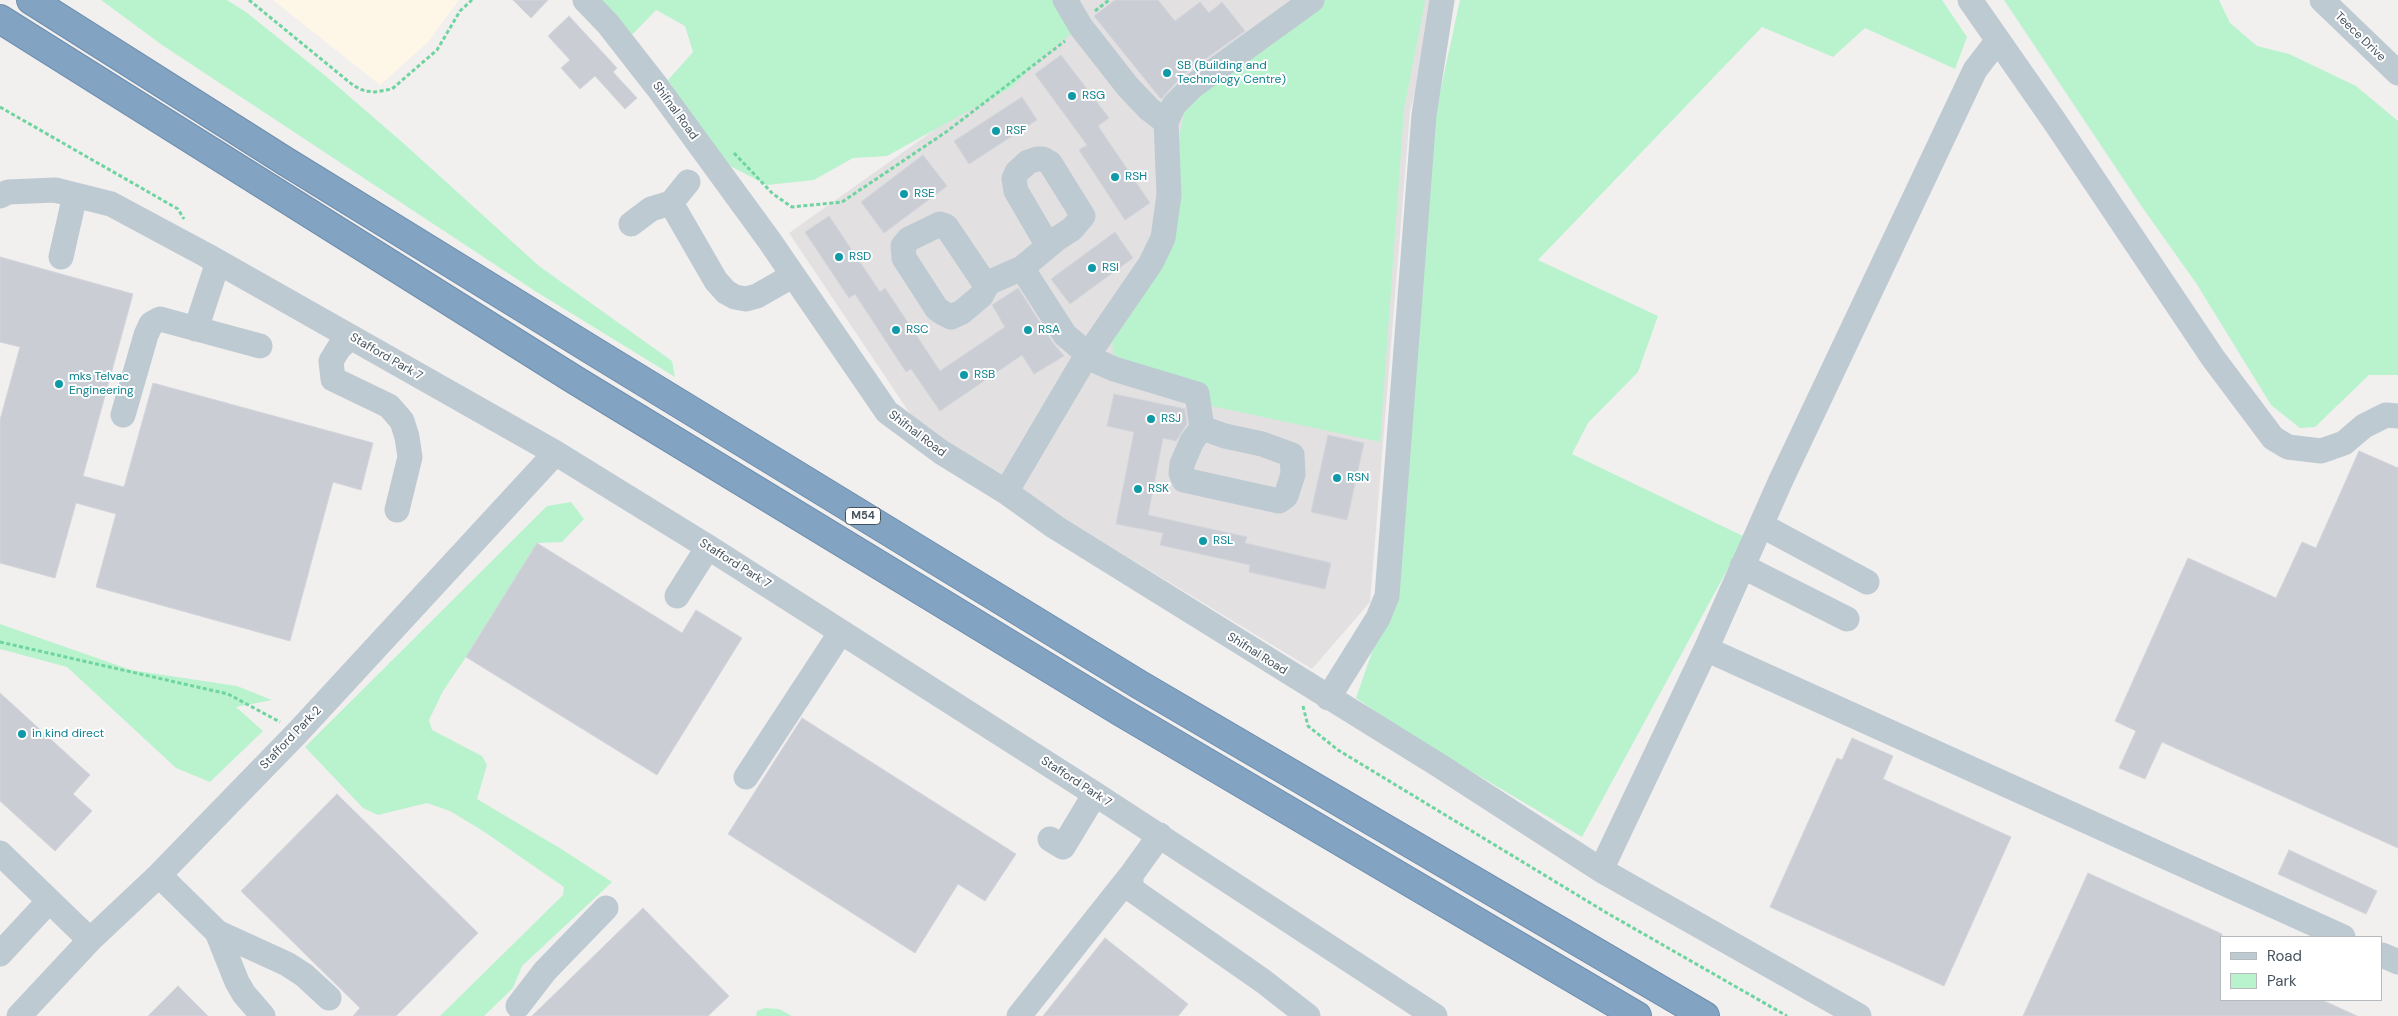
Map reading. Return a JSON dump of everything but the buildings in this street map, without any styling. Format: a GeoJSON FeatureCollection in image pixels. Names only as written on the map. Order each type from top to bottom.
{"type":"FeatureCollection","features":[{"type":"Feature","properties":{"kind":"highway","name":"M54"},"geometry":{"type":"LineString","coordinates":[[31,0],[586,347],[1132,680],[1706,1016]]}},
{"type":"Feature","properties":{"kind":"highway","name":"M54"},"geometry":{"type":"LineString","coordinates":[[0,19],[575,380],[1121,712],[1637,1016]]}},
{"type":"Feature","properties":{"kind":"street","name":"Shifnal Road"},"geometry":{"type":"LineString","coordinates":[[585,0],[608,24],[658,88],[769,240],[887,412],[941,452],[1006,492],[1055,527],[1440,766],[1601,870],[1859,1016]]}},
{"type":"Feature","properties":{"kind":"street"},"geometry":{"type":"LineString","coordinates":[[1065,0],[1081,27],[1128,86],[1149,109],[1166,122]]}},
{"type":"Feature","properties":{"kind":"street"},"geometry":{"type":"LineString","coordinates":[[1006,492],[1089,354],[1151,263],[1163,238],[1169,195],[1166,122],[1174,105],[1193,86],[1312,0]]}},
{"type":"Feature","properties":{"kind":"street"},"geometry":{"type":"LineString","coordinates":[[1328,698],[1378,618],[1387,596],[1424,115],[1442,0]]}},
{"type":"Feature","properties":{"kind":"street"},"geometry":{"type":"LineString","coordinates":[[1970,0],[2213,358],[2273,438],[2288,447],[2321,451],[2344,443],[2364,426],[2386,415],[2398,416]]}},
{"type":"Feature","properties":{"kind":"street","name":"Teece Drive"},"geometry":{"type":"LineString","coordinates":[[2322,0],[2398,73]]}},
{"type":"Feature","properties":{"kind":"street"},"geometry":{"type":"LineString","coordinates":[[1601,870],[1706,649],[1761,525],[1975,70],[1998,40]]}},
{"type":"Feature","properties":{"kind":"street"},"geometry":{"type":"LineString","coordinates":[[631,224],[651,209],[671,203],[688,182]]}},
{"type":"Feature","properties":{"kind":"street","name":"Stafford Park 7"},"geometry":{"type":"LineString","coordinates":[[3,189],[55,190],[111,204],[218,262],[554,452],[708,547],[1160,835],[1432,1015]]}},
{"type":"Feature","properties":{"kind":"street"},"geometry":{"type":"LineString","coordinates":[[61,258],[75,195]]}},
{"type":"Feature","properties":{"kind":"street"},"geometry":{"type":"LineString","coordinates":[[671,203],[716,280],[726,292],[735,297],[746,299],[757,296],[792,276]]}},
{"type":"Feature","properties":{"kind":"street"},"geometry":{"type":"LineString","coordinates":[[988,283],[1022,268],[1048,246]]}},
{"type":"Feature","properties":{"kind":"street"},"geometry":{"type":"LineString","coordinates":[[196,329],[218,262]]}},
{"type":"Feature","properties":{"kind":"street"},"geometry":{"type":"LineString","coordinates":[[1022,268],[1065,335],[1096,361],[1114,369],[1197,394],[1202,428]]}},
{"type":"Feature","properties":{"kind":"street"},"geometry":{"type":"LineString","coordinates":[[123,415],[146,335],[151,324],[160,319],[260,346]]}},
{"type":"Feature","properties":{"kind":"street"},"geometry":{"type":"LineString","coordinates":[[351,337],[339,348],[331,362],[333,380],[388,406],[402,421],[410,457],[397,510]]}},
{"type":"Feature","properties":{"kind":"street","name":"Stafford Park 2"},"geometry":{"type":"LineString","coordinates":[[19,1016],[90,940],[159,875],[298,732],[549,460],[554,452]]}},
{"type":"Feature","properties":{"kind":"street"},"geometry":{"type":"LineString","coordinates":[[1761,525],[1867,582]]}},
{"type":"Feature","properties":{"kind":"street"},"geometry":{"type":"LineString","coordinates":[[677,596],[708,547]]}},
{"type":"Feature","properties":{"kind":"street"},"geometry":{"type":"LineString","coordinates":[[1742,566],[1847,619]]}},
{"type":"Feature","properties":{"kind":"street"},"geometry":{"type":"LineString","coordinates":[[746,777],[801,676],[841,632]]}},
{"type":"Feature","properties":{"kind":"street"},"geometry":{"type":"LineString","coordinates":[[1706,649],[2341,936]]}},
{"type":"Feature","properties":{"kind":"street"},"geometry":{"type":"LineString","coordinates":[[1050,839],[1063,847],[1095,794]]}},
{"type":"Feature","properties":{"kind":"street"},"geometry":{"type":"LineString","coordinates":[[1020,1016],[1132,875],[1160,835]]}},
{"type":"Feature","properties":{"kind":"street"},"geometry":{"type":"LineString","coordinates":[[0,853],[90,940]]}},
{"type":"Feature","properties":{"kind":"street"},"geometry":{"type":"LineString","coordinates":[[159,875],[217,932],[287,964],[329,998]]}},
{"type":"Feature","properties":{"kind":"street"},"geometry":{"type":"LineString","coordinates":[[1132,875],[1131,889],[1263,981],[1308,1016]]}},
{"type":"Feature","properties":{"kind":"street"},"geometry":{"type":"LineString","coordinates":[[5,937],[49,901]]}},
{"type":"Feature","properties":{"kind":"street"},"geometry":{"type":"LineString","coordinates":[[517,1013],[545,972],[606,908]]}},
{"type":"Feature","properties":{"kind":"street"},"geometry":{"type":"LineString","coordinates":[[217,932],[237,982],[244,994],[263,1016]]}},
{"type":"Feature","properties":{"kind":"street"},"geometry":{"type":"LineString","coordinates":[[2383,955],[2398,962]]}},
{"type":"Feature","properties":{"kind":"path"},"geometry":{"type":"LineString","coordinates":[[249,0],[354,86],[365,91],[375,92],[392,89],[436,50],[460,11],[472,0]]}},
{"type":"Feature","properties":{"kind":"path"},"geometry":{"type":"LineString","coordinates":[[729,148],[773,194],[792,207],[842,202],[946,132],[1052,52],[1081,27]]}},
{"type":"Feature","properties":{"kind":"path"},"geometry":{"type":"LineString","coordinates":[[0,107],[178,209],[187,224]]}},
{"type":"Feature","properties":{"kind":"path"},"geometry":{"type":"LineString","coordinates":[[0,642],[228,694],[298,732]]}},
{"type":"Feature","properties":{"kind":"path"},"geometry":{"type":"LineString","coordinates":[[1302,705],[1308,726],[1338,750],[1607,913],[1787,1016]]}},
{"type":"Feature","properties":{"kind":"shaded area"},"geometry":{"type":"Polygon","coordinates":[[[273,0],[459,0],[428,42],[380,85],[273,0]]]}},
{"type":"Feature","properties":{"kind":"shaded area"},"geometry":{"type":"Polygon","coordinates":[[[1056,0],[1438,0],[1410,112],[1370,602],[1312,669],[923,433],[789,233],[1074,31],[1056,0]]]}},
{"type":"Feature","properties":{"kind":"green space"},"geometry":{"type":"Polygon","coordinates":[[[101,0],[227,0],[246,12],[328,78],[402,142],[539,266],[672,361],[675,377],[535,291],[162,45],[101,0]]]}},
{"type":"Feature","properties":{"kind":"green space"},"geometry":{"type":"Polygon","coordinates":[[[591,0],[1056,0],[1075,31],[1040,58],[1012,87],[887,156],[853,158],[814,180],[767,185],[730,166],[697,124],[668,80],[693,52],[685,26],[656,10],[629,38],[591,0]]]}},
{"type":"Feature","properties":{"kind":"green space"},"geometry":{"type":"Polygon","coordinates":[[[1322,0],[1424,0],[1425,2],[1404,109],[1380,442],[1207,405],[1113,354],[1112,339],[1177,203],[1180,133],[1184,113],[1202,94],[1322,0]]]}},
{"type":"Feature","properties":{"kind":"green space"},"geometry":{"type":"Polygon","coordinates":[[[1460,0],[1942,0],[1967,37],[1955,69],[1865,28],[1833,57],[1762,27],[1538,260],[1658,316],[1638,372],[1588,423],[1572,454],[1745,537],[1582,837],[1405,732],[1356,698],[1391,597],[1434,120],[1460,0]]]}},
{"type":"Feature","properties":{"kind":"green space"},"geometry":{"type":"Polygon","coordinates":[[[2004,0],[2219,0],[2230,23],[2257,46],[2289,54],[2356,86],[2398,121],[2398,375],[2369,375],[2315,427],[2300,428],[2271,405],[2196,283],[2142,207],[2004,0]]]}},
{"type":"Feature","properties":{"kind":"green space"},"geometry":{"type":"Polygon","coordinates":[[[571,502],[584,519],[562,542],[537,543],[443,691],[429,720],[432,730],[482,756],[487,765],[477,799],[563,850],[612,882],[522,966],[513,988],[484,1016],[440,1016],[563,895],[564,887],[483,831],[450,811],[427,803],[378,815],[363,808],[305,747],[547,506],[571,502]]]}},
{"type":"Feature","properties":{"kind":"green space"},"geometry":{"type":"Polygon","coordinates":[[[0,624],[131,670],[237,686],[272,700],[236,707],[263,731],[210,782],[176,768],[67,667],[0,649],[0,624]]]}},
{"type":"Feature","properties":{"kind":"green space"},"geometry":{"type":"Polygon","coordinates":[[[765,1008],[779,1009],[792,1016],[756,1016],[757,1011],[765,1008]]]}},
{"type":"Feature","properties":{"kind":"place","name":"SB (Building and Technology Centre)"},"geometry":{"type":"Point","coordinates":[1167,73]}},
{"type":"Feature","properties":{"kind":"place","name":"RSG"},"geometry":{"type":"Point","coordinates":[1072,96]}},
{"type":"Feature","properties":{"kind":"place","name":"RSF"},"geometry":{"type":"Point","coordinates":[996,131]}},
{"type":"Feature","properties":{"kind":"place","name":"RSH"},"geometry":{"type":"Point","coordinates":[1115,177]}},
{"type":"Feature","properties":{"kind":"place","name":"RSE"},"geometry":{"type":"Point","coordinates":[904,194]}},
{"type":"Feature","properties":{"kind":"place","name":"RSD"},"geometry":{"type":"Point","coordinates":[839,257]}},
{"type":"Feature","properties":{"kind":"place","name":"RSI"},"geometry":{"type":"Point","coordinates":[1092,268]}},
{"type":"Feature","properties":{"kind":"place","name":"RSC"},"geometry":{"type":"Point","coordinates":[896,330]}},
{"type":"Feature","properties":{"kind":"place","name":"RSA"},"geometry":{"type":"Point","coordinates":[1028,330]}},
{"type":"Feature","properties":{"kind":"place","name":"RSB"},"geometry":{"type":"Point","coordinates":[964,375]}},
{"type":"Feature","properties":{"kind":"place","name":"mks Telvac Engineering"},"geometry":{"type":"Point","coordinates":[59,384]}},
{"type":"Feature","properties":{"kind":"place","name":"RSJ"},"geometry":{"type":"Point","coordinates":[1151,419]}},
{"type":"Feature","properties":{"kind":"place","name":"RSN"},"geometry":{"type":"Point","coordinates":[1337,478]}},
{"type":"Feature","properties":{"kind":"place","name":"RSK"},"geometry":{"type":"Point","coordinates":[1138,489]}},
{"type":"Feature","properties":{"kind":"place","name":"RSL"},"geometry":{"type":"Point","coordinates":[1203,541]}},
{"type":"Feature","properties":{"kind":"place","name":"in kind direct"},"geometry":{"type":"Point","coordinates":[22,734]}}]}
